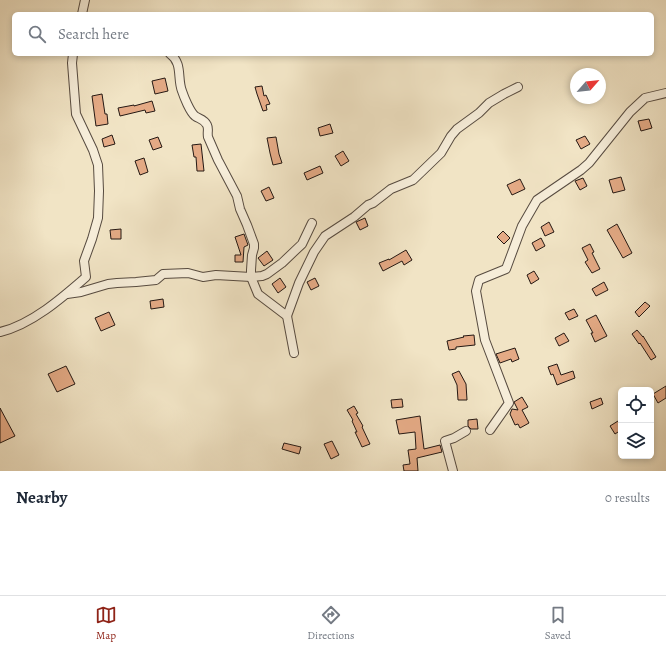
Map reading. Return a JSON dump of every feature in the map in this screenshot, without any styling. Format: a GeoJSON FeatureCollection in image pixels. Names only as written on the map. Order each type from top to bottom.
{"type":"FeatureCollection","features":[{"type":"Feature","properties":{"kind":"street"},"geometry":{"type":"LineString","coordinates":[[82,12],[85,0]]}},
{"type":"Feature","properties":{"kind":"street"},"geometry":{"type":"LineString","coordinates":[[74,56],[72,63],[76,114],[93,150],[98,165],[99,191],[98,218],[84,261],[86,277],[81,292]]}},
{"type":"Feature","properties":{"kind":"street"},"geometry":{"type":"LineString","coordinates":[[172,56],[175,58],[180,71],[181,91],[195,116],[204,121],[207,125],[208,137],[237,196],[240,209],[254,244],[251,277],[258,294],[287,316]]}},
{"type":"Feature","properties":{"kind":"street"},"geometry":{"type":"LineString","coordinates":[[294,353],[287,316],[299,283],[314,252],[325,236],[354,217],[391,189],[413,180],[441,153],[457,129],[479,113],[489,103],[518,86]]}},
{"type":"Feature","properties":{"kind":"street"},"geometry":{"type":"LineString","coordinates":[[490,430],[509,403],[485,340],[476,291],[479,280],[506,269],[522,226],[538,200],[589,163],[630,112],[645,98],[666,92]]}},
{"type":"Feature","properties":{"kind":"street"},"geometry":{"type":"LineString","coordinates":[[66,294],[81,292],[117,282],[156,280],[163,274],[188,273],[203,277],[216,275],[251,277],[262,276],[282,263],[302,244],[312,222]]}},
{"type":"Feature","properties":{"kind":"street"},"geometry":{"type":"LineString","coordinates":[[0,332],[30,320],[66,294],[86,277]]}},
{"type":"Feature","properties":{"kind":"street"},"geometry":{"type":"LineString","coordinates":[[453,471],[445,441],[466,431]]}},
{"type":"Feature","properties":{"kind":"building"},"geometry":{"type":"Polygon","coordinates":[[[165,78],[168,91],[155,94],[152,81],[165,78]]]}},
{"type":"Feature","properties":{"kind":"building"},"geometry":{"type":"Polygon","coordinates":[[[262,86],[264,96],[266,95],[270,104],[266,105],[267,110],[263,111],[255,87],[262,86]]]}},
{"type":"Feature","properties":{"kind":"building"},"geometry":{"type":"Polygon","coordinates":[[[102,94],[108,124],[96,126],[92,96],[102,94]]]}},
{"type":"Feature","properties":{"kind":"building"},"geometry":{"type":"Polygon","coordinates":[[[152,101],[155,111],[146,113],[145,110],[120,116],[118,108],[134,106],[152,101]]]}},
{"type":"Feature","properties":{"kind":"building"},"geometry":{"type":"Polygon","coordinates":[[[649,119],[652,128],[641,131],[638,121],[649,119]]]}},
{"type":"Feature","properties":{"kind":"building"},"geometry":{"type":"Polygon","coordinates":[[[330,124],[333,133],[320,136],[318,128],[330,124]]]}},
{"type":"Feature","properties":{"kind":"building"},"geometry":{"type":"Polygon","coordinates":[[[112,135],[115,144],[104,147],[102,139],[112,135]]]}},
{"type":"Feature","properties":{"kind":"building"},"geometry":{"type":"Polygon","coordinates":[[[585,136],[590,144],[581,149],[576,140],[585,136]]]}},
{"type":"Feature","properties":{"kind":"building"},"geometry":{"type":"Polygon","coordinates":[[[158,137],[162,147],[153,150],[149,140],[158,137]]]}},
{"type":"Feature","properties":{"kind":"building"},"geometry":{"type":"Polygon","coordinates":[[[276,137],[282,163],[273,165],[267,138],[276,137]]]}},
{"type":"Feature","properties":{"kind":"building"},"geometry":{"type":"Polygon","coordinates":[[[201,144],[204,171],[197,171],[196,157],[194,157],[192,145],[201,144]]]}},
{"type":"Feature","properties":{"kind":"building"},"geometry":{"type":"Polygon","coordinates":[[[343,151],[349,161],[341,166],[335,156],[343,151]]]}},
{"type":"Feature","properties":{"kind":"building"},"geometry":{"type":"Polygon","coordinates":[[[144,158],[148,172],[140,175],[135,161],[144,158]]]}},
{"type":"Feature","properties":{"kind":"building"},"geometry":{"type":"Polygon","coordinates":[[[320,166],[323,173],[307,180],[304,173],[320,166]]]}},
{"type":"Feature","properties":{"kind":"building"},"geometry":{"type":"Polygon","coordinates":[[[621,177],[625,190],[613,193],[609,180],[621,177]]]}},
{"type":"Feature","properties":{"kind":"building"},"geometry":{"type":"Polygon","coordinates":[[[583,178],[587,186],[580,190],[575,181],[583,178]]]}},
{"type":"Feature","properties":{"kind":"building"},"geometry":{"type":"Polygon","coordinates":[[[520,179],[525,189],[512,195],[507,185],[520,179]]]}},
{"type":"Feature","properties":{"kind":"building"},"geometry":{"type":"Polygon","coordinates":[[[269,187],[274,198],[266,201],[261,191],[269,187]]]}},
{"type":"Feature","properties":{"kind":"building"},"geometry":{"type":"Polygon","coordinates":[[[365,218],[368,226],[360,230],[356,222],[365,218]]]}},
{"type":"Feature","properties":{"kind":"building"},"geometry":{"type":"Polygon","coordinates":[[[549,222],[554,232],[545,236],[541,227],[549,222]]]}},
{"type":"Feature","properties":{"kind":"building"},"geometry":{"type":"Polygon","coordinates":[[[617,224],[632,253],[623,258],[607,230],[617,224]]]}},
{"type":"Feature","properties":{"kind":"building"},"geometry":{"type":"Polygon","coordinates":[[[121,229],[121,239],[111,239],[110,230],[121,229]]]}},
{"type":"Feature","properties":{"kind":"building"},"geometry":{"type":"Polygon","coordinates":[[[503,231],[510,238],[504,244],[497,237],[503,231]]]}},
{"type":"Feature","properties":{"kind":"building"},"geometry":{"type":"Polygon","coordinates":[[[244,234],[248,245],[244,247],[243,262],[235,262],[235,255],[241,255],[235,237],[244,234]]]}},
{"type":"Feature","properties":{"kind":"building"},"geometry":{"type":"Polygon","coordinates":[[[541,238],[545,246],[536,251],[532,243],[541,238]]]}},
{"type":"Feature","properties":{"kind":"building"},"geometry":{"type":"Polygon","coordinates":[[[590,244],[594,252],[592,253],[600,269],[592,273],[585,262],[588,260],[582,248],[590,244]]]}},
{"type":"Feature","properties":{"kind":"building"},"geometry":{"type":"Polygon","coordinates":[[[406,250],[412,260],[404,265],[402,261],[383,271],[379,263],[389,260],[406,250]]]}},
{"type":"Feature","properties":{"kind":"building"},"geometry":{"type":"Polygon","coordinates":[[[267,251],[273,260],[264,266],[258,258],[267,251]]]}},
{"type":"Feature","properties":{"kind":"building"},"geometry":{"type":"Polygon","coordinates":[[[534,271],[539,279],[531,284],[527,275],[534,271]]]}},
{"type":"Feature","properties":{"kind":"building"},"geometry":{"type":"Polygon","coordinates":[[[280,278],[286,287],[278,293],[272,284],[280,278]]]}},
{"type":"Feature","properties":{"kind":"building"},"geometry":{"type":"Polygon","coordinates":[[[315,278],[319,286],[311,290],[307,282],[315,278]]]}},
{"type":"Feature","properties":{"kind":"building"},"geometry":{"type":"Polygon","coordinates":[[[604,282],[608,290],[596,296],[592,289],[604,282]]]}},
{"type":"Feature","properties":{"kind":"building"},"geometry":{"type":"Polygon","coordinates":[[[163,299],[164,307],[151,309],[150,301],[163,299]]]}},
{"type":"Feature","properties":{"kind":"building"},"geometry":{"type":"Polygon","coordinates":[[[645,302],[650,306],[639,317],[635,312],[645,302]]]}},
{"type":"Feature","properties":{"kind":"building"},"geometry":{"type":"Polygon","coordinates":[[[574,309],[578,316],[569,320],[565,313],[574,309]]]}},
{"type":"Feature","properties":{"kind":"building"},"geometry":{"type":"Polygon","coordinates":[[[109,312],[115,325],[101,331],[95,318],[109,312]]]}},
{"type":"Feature","properties":{"kind":"building"},"geometry":{"type":"Polygon","coordinates":[[[596,315],[607,336],[595,342],[591,333],[593,333],[586,320],[596,315]]]}},
{"type":"Feature","properties":{"kind":"building"},"geometry":{"type":"Polygon","coordinates":[[[637,330],[643,336],[656,357],[651,360],[632,334],[637,330]]]}},
{"type":"Feature","properties":{"kind":"building"},"geometry":{"type":"Polygon","coordinates":[[[564,333],[569,341],[559,346],[555,338],[564,333]]]}},
{"type":"Feature","properties":{"kind":"building"},"geometry":{"type":"Polygon","coordinates":[[[474,335],[475,345],[456,347],[456,349],[449,350],[447,341],[464,337],[463,336],[474,335]]]}},
{"type":"Feature","properties":{"kind":"building"},"geometry":{"type":"Polygon","coordinates":[[[515,348],[519,359],[512,362],[511,359],[500,363],[496,354],[515,348]]]}},
{"type":"Feature","properties":{"kind":"building"},"geometry":{"type":"Polygon","coordinates":[[[557,364],[561,375],[573,371],[575,378],[557,385],[553,374],[551,375],[548,367],[557,364]]]}},
{"type":"Feature","properties":{"kind":"building"},"geometry":{"type":"Polygon","coordinates":[[[66,366],[75,384],[57,392],[48,374],[66,366]]]}},
{"type":"Feature","properties":{"kind":"building"},"geometry":{"type":"Polygon","coordinates":[[[459,371],[466,384],[467,400],[458,400],[457,385],[452,374],[459,371]]]}},
{"type":"Feature","properties":{"kind":"building"},"geometry":{"type":"Polygon","coordinates":[[[666,386],[666,398],[658,403],[654,393],[666,386]]]}},
{"type":"Feature","properties":{"kind":"building"},"geometry":{"type":"Polygon","coordinates":[[[522,397],[528,407],[522,410],[529,423],[520,428],[518,424],[515,425],[510,414],[512,409],[518,410],[514,402],[522,397]]]}},
{"type":"Feature","properties":{"kind":"building"},"geometry":{"type":"Polygon","coordinates":[[[601,398],[603,404],[592,409],[590,402],[601,398]]]}},
{"type":"Feature","properties":{"kind":"building"},"geometry":{"type":"Polygon","coordinates":[[[402,399],[403,407],[392,408],[391,400],[402,399]]]}},
{"type":"Feature","properties":{"kind":"building"},"geometry":{"type":"Polygon","coordinates":[[[354,406],[358,413],[356,414],[363,426],[362,427],[370,444],[362,447],[355,432],[357,432],[352,421],[353,420],[347,410],[354,406]]]}},
{"type":"Feature","properties":{"kind":"building"},"geometry":{"type":"Polygon","coordinates":[[[0,408],[15,436],[0,443],[0,408]]]}},
{"type":"Feature","properties":{"kind":"building"},"geometry":{"type":"Polygon","coordinates":[[[420,416],[424,449],[440,445],[442,452],[417,458],[418,471],[404,471],[403,465],[410,464],[408,450],[416,449],[415,432],[399,434],[396,420],[420,416]]]}},
{"type":"Feature","properties":{"kind":"building"},"geometry":{"type":"Polygon","coordinates":[[[477,419],[478,429],[471,429],[468,426],[468,420],[477,419]]]}},
{"type":"Feature","properties":{"kind":"building"},"geometry":{"type":"Polygon","coordinates":[[[618,421],[618,432],[615,434],[610,426],[618,421]]]}},
{"type":"Feature","properties":{"kind":"building"},"geometry":{"type":"Polygon","coordinates":[[[332,441],[339,455],[331,459],[324,444],[332,441]]]}},
{"type":"Feature","properties":{"kind":"building"},"geometry":{"type":"Polygon","coordinates":[[[284,443],[301,447],[299,454],[282,449],[284,443]]]}}]}
